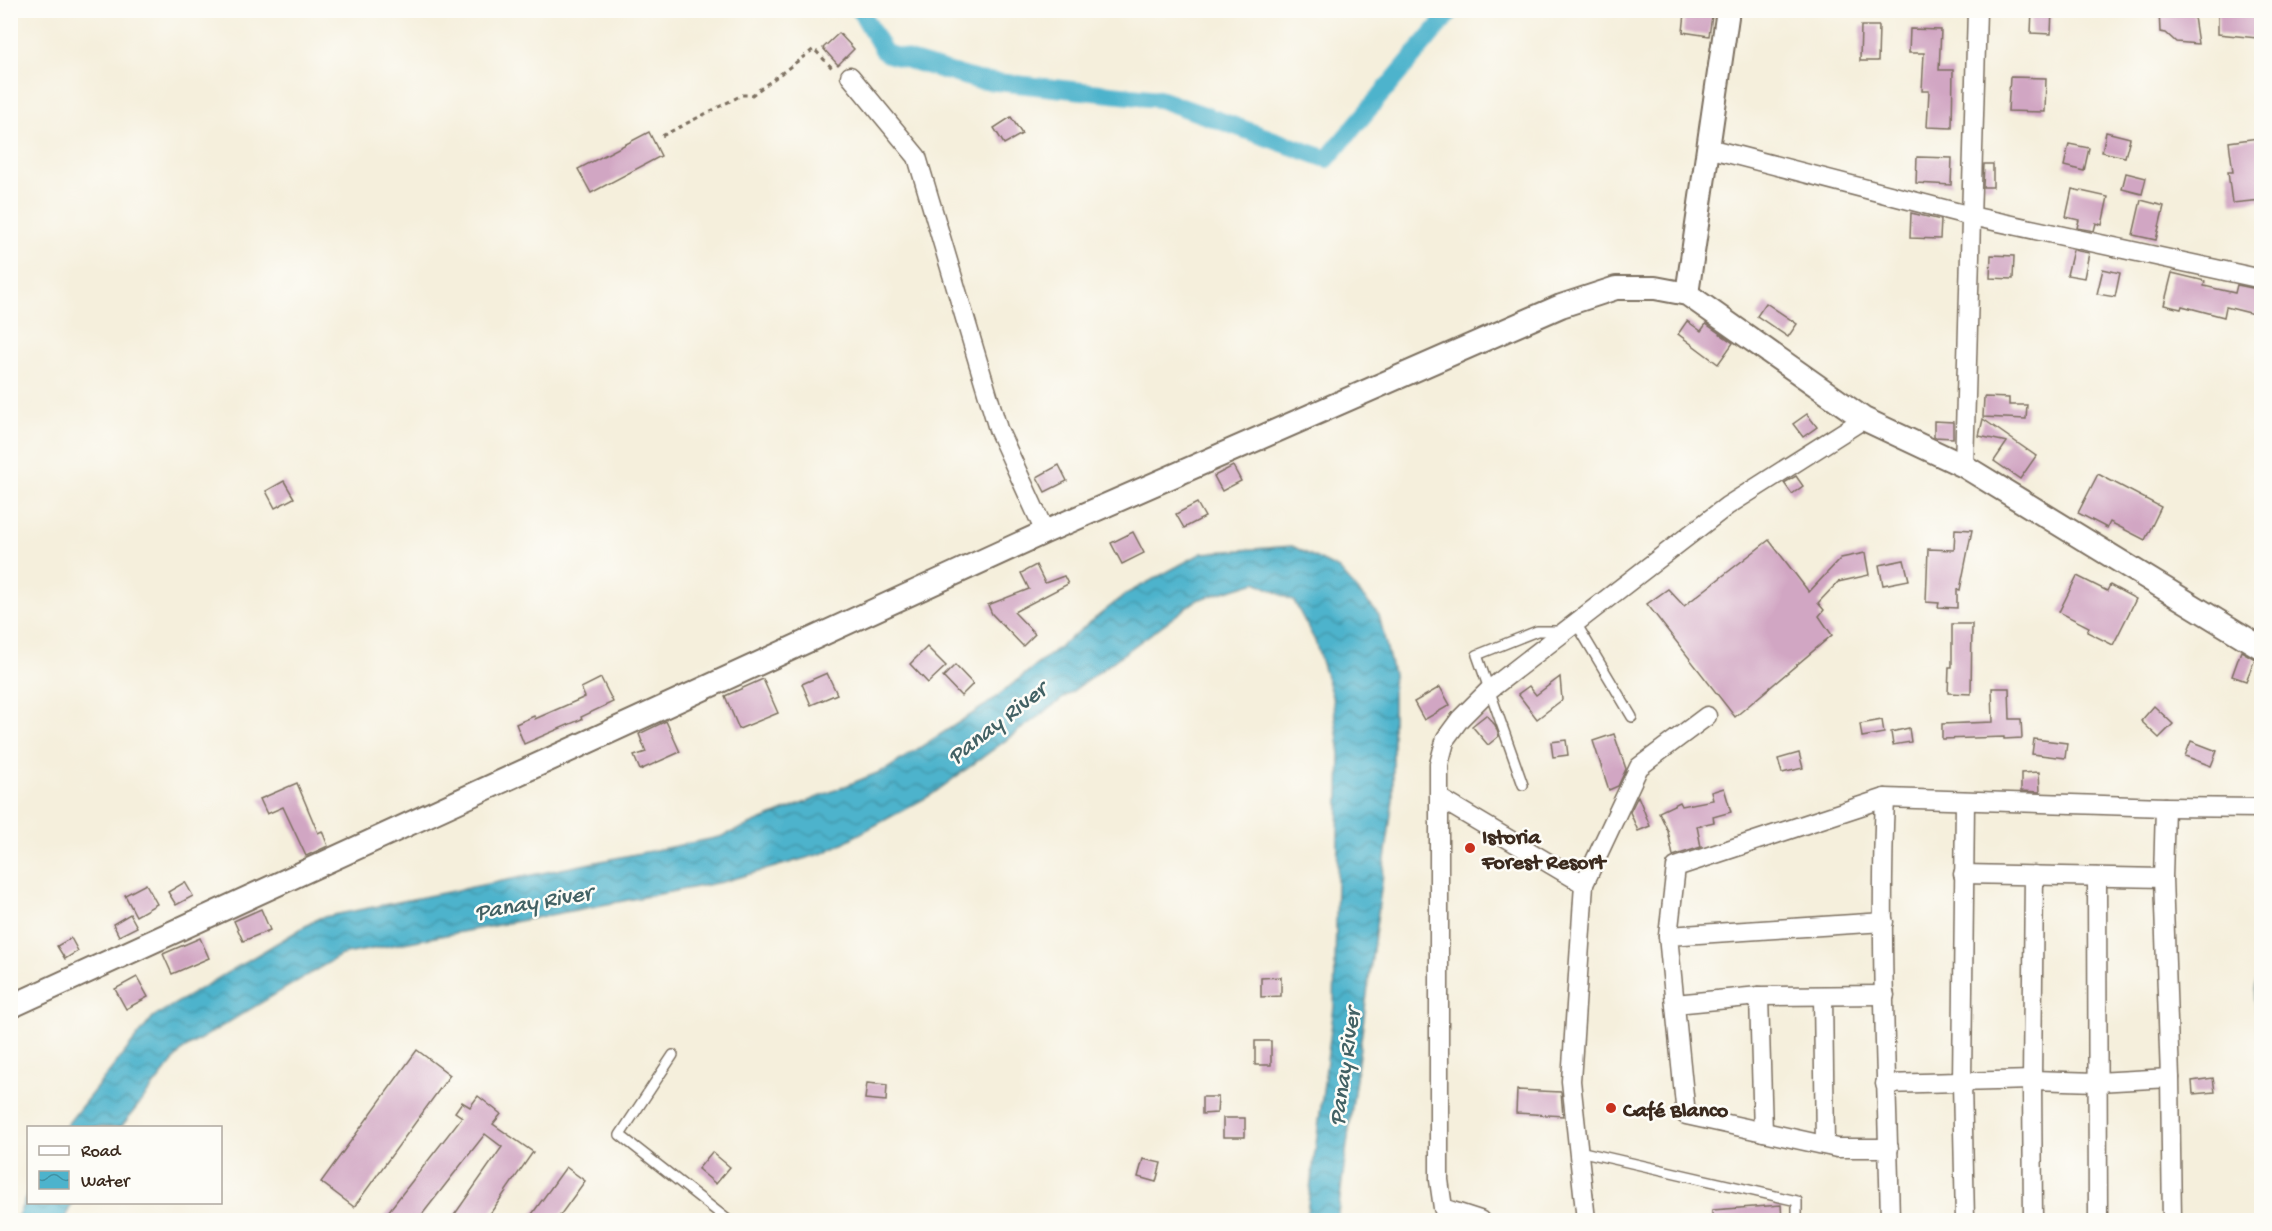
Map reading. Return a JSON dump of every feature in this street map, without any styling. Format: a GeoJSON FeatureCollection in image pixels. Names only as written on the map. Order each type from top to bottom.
{"type":"FeatureCollection","features":[{"type":"Feature","properties":{"kind":"street"},"geometry":{"type":"LineString","coordinates":[[1687,294],[1728,10]]}},
{"type":"Feature","properties":{"kind":"street"},"geometry":{"type":"LineString","coordinates":[[1964,466],[1977,10]]}},
{"type":"Feature","properties":{"kind":"street"},"geometry":{"type":"LineString","coordinates":[[850,76],[917,158],[998,429],[1045,532]]}},
{"type":"Feature","properties":{"kind":"street"},"geometry":{"type":"LineString","coordinates":[[1708,148],[1971,216],[2262,279]]}},
{"type":"Feature","properties":{"kind":"street"},"geometry":{"type":"LineString","coordinates":[[10,1006],[1045,532],[1561,306],[1616,288],[1655,288],[1687,294],[1864,419],[1964,466],[2262,648]]}},
{"type":"Feature","properties":{"kind":"street"},"geometry":{"type":"LineString","coordinates":[[1480,1221],[1443,1208],[1439,1180],[1441,800],[1439,764],[1446,738],[1460,719],[1489,690],[1727,506],[1864,419]]}},
{"type":"Feature","properties":{"kind":"street"},"geometry":{"type":"LineString","coordinates":[[1586,1221],[1572,1081],[1584,884],[1639,767],[1707,716]]}},
{"type":"Feature","properties":{"kind":"street"},"geometry":{"type":"LineString","coordinates":[[1885,798],[1882,864],[1885,1084],[1890,1221]]}},
{"type":"Feature","properties":{"kind":"street"},"geometry":{"type":"LineString","coordinates":[[1889,1148],[1837,1148],[1686,1115],[1668,936],[1676,867],[1885,798],[2262,808]]}},
{"type":"Feature","properties":{"kind":"street"},"geometry":{"type":"LineString","coordinates":[[1441,800],[1584,884]]}},
{"type":"Feature","properties":{"kind":"street"},"geometry":{"type":"LineString","coordinates":[[1965,801],[1962,1083],[1965,1221]]}},
{"type":"Feature","properties":{"kind":"street"},"geometry":{"type":"LineString","coordinates":[[2165,807],[2163,878],[2172,1221]]}},
{"type":"Feature","properties":{"kind":"street"},"geometry":{"type":"LineString","coordinates":[[1963,874],[2163,878]]}},
{"type":"Feature","properties":{"kind":"street"},"geometry":{"type":"LineString","coordinates":[[2033,1221],[2034,875]]}},
{"type":"Feature","properties":{"kind":"street"},"geometry":{"type":"LineString","coordinates":[[2097,877],[2098,1221]]}},
{"type":"Feature","properties":{"kind":"street"},"geometry":{"type":"LineString","coordinates":[[1668,936],[1884,922]]}},
{"type":"Feature","properties":{"kind":"street"},"geometry":{"type":"LineString","coordinates":[[1675,1004],[1759,996],[1885,995]]}},
{"type":"Feature","properties":{"kind":"street"},"geometry":{"type":"LineString","coordinates":[[1759,996],[1763,1132]]}},
{"type":"Feature","properties":{"kind":"street"},"geometry":{"type":"LineString","coordinates":[[1823,996],[1825,1145]]}},
{"type":"Feature","properties":{"kind":"street"},"geometry":{"type":"LineString","coordinates":[[1885,1084],[2032,1080],[2097,1082],[2170,1078]]}},
{"type":"Feature","properties":{"kind":"lane"},"geometry":{"type":"LineString","coordinates":[[1523,785],[1477,655],[1537,630],[1572,627],[1632,717]]}},
{"type":"Feature","properties":{"kind":"lane"},"geometry":{"type":"LineString","coordinates":[[673,1055],[620,1136],[729,1221]]}},
{"type":"Feature","properties":{"kind":"lane"},"geometry":{"type":"LineString","coordinates":[[1579,1151],[1797,1201],[1797,1221]]}},
{"type":"Feature","properties":{"kind":"path"},"geometry":{"type":"LineString","coordinates":[[662,136],[742,95],[752,95],[814,49],[831,69],[850,76]]}},
{"type":"Feature","properties":{"kind":"water","name":"Panay River"},"geometry":{"type":"Polygon","coordinates":[[[1292,546],[1339,569],[1379,615],[1393,674],[1393,799],[1337,1220],[1306,1220],[1334,1007],[1340,754],[1332,696],[1315,641],[1294,601],[1256,582],[1197,600],[931,795],[824,853],[722,882],[341,955],[182,1050],[122,1126],[66,1126],[153,1017],[319,918],[720,837],[887,769],[986,705],[1126,594],[1202,553],[1292,546]]]}},
{"type":"Feature","properties":{"kind":"water"},"geometry":{"type":"Polygon","coordinates":[[[2262,949],[2261,1061],[2254,999],[2262,949]]]}},
{"type":"Feature","properties":{"kind":"water"},"geometry":{"type":"Polygon","coordinates":[[[27,1195],[27,1204],[72,1204],[64,1220],[16,1220],[27,1195]]]}},
{"type":"Feature","properties":{"kind":"building"},"geometry":{"type":"Polygon","coordinates":[[[2032,10],[2052,10],[2051,34],[2031,33],[2032,10]]]}},
{"type":"Feature","properties":{"kind":"building"},"geometry":{"type":"Polygon","coordinates":[[[2159,10],[2193,10],[2198,44],[2176,42],[2166,33],[2160,32],[2159,10]]]}},
{"type":"Feature","properties":{"kind":"building"},"geometry":{"type":"Polygon","coordinates":[[[2218,10],[2257,10],[2257,38],[2218,34],[2218,10]]]}},
{"type":"Feature","properties":{"kind":"building"},"geometry":{"type":"Polygon","coordinates":[[[1685,13],[1712,16],[1709,36],[1683,32],[1685,13]]]}},
{"type":"Feature","properties":{"kind":"building"},"geometry":{"type":"Polygon","coordinates":[[[1861,26],[1879,26],[1878,61],[1860,61],[1861,26]]]}},
{"type":"Feature","properties":{"kind":"building"},"geometry":{"type":"Polygon","coordinates":[[[1910,29],[1941,30],[1939,70],[1953,70],[1952,128],[1927,127],[1929,91],[1922,91],[1924,53],[1909,53],[1910,29]]]}},
{"type":"Feature","properties":{"kind":"building"},"geometry":{"type":"Polygon","coordinates":[[[839,33],[854,49],[838,65],[823,48],[839,33]]]}},
{"type":"Feature","properties":{"kind":"building"},"geometry":{"type":"Polygon","coordinates":[[[2010,77],[2046,78],[2045,112],[2008,111],[2010,77]]]}},
{"type":"Feature","properties":{"kind":"building"},"geometry":{"type":"Polygon","coordinates":[[[1011,117],[1022,134],[1004,144],[994,128],[1011,117]]]}},
{"type":"Feature","properties":{"kind":"building"},"geometry":{"type":"Polygon","coordinates":[[[649,132],[661,156],[591,193],[578,169],[649,132]]]}},
{"type":"Feature","properties":{"kind":"building"},"geometry":{"type":"Polygon","coordinates":[[[2106,132],[2130,138],[2125,157],[2102,152],[2106,132]]]}},
{"type":"Feature","properties":{"kind":"building"},"geometry":{"type":"Polygon","coordinates":[[[2258,138],[2262,200],[2232,203],[2228,172],[2233,172],[2229,142],[2258,138]]]}},
{"type":"Feature","properties":{"kind":"building"},"geometry":{"type":"Polygon","coordinates":[[[2069,144],[2089,148],[2084,171],[2064,166],[2069,144]]]}},
{"type":"Feature","properties":{"kind":"building"},"geometry":{"type":"Polygon","coordinates":[[[1917,157],[1952,158],[1951,185],[1916,183],[1917,157]]]}},
{"type":"Feature","properties":{"kind":"building"},"geometry":{"type":"Polygon","coordinates":[[[1984,164],[1993,164],[1993,187],[1983,187],[1984,164]]]}},
{"type":"Feature","properties":{"kind":"building"},"geometry":{"type":"Polygon","coordinates":[[[2126,173],[2146,178],[2142,194],[2122,189],[2126,173]]]}},
{"type":"Feature","properties":{"kind":"building"},"geometry":{"type":"Polygon","coordinates":[[[2072,189],[2108,197],[2102,225],[2096,223],[2094,231],[2077,228],[2079,220],[2066,217],[2072,189]]]}},
{"type":"Feature","properties":{"kind":"building"},"geometry":{"type":"Polygon","coordinates":[[[2141,200],[2164,206],[2156,240],[2133,235],[2141,200]]]}},
{"type":"Feature","properties":{"kind":"building"},"geometry":{"type":"Polygon","coordinates":[[[1911,213],[1941,220],[1940,239],[1910,238],[1911,213]]]}},
{"type":"Feature","properties":{"kind":"building"},"geometry":{"type":"Polygon","coordinates":[[[2073,250],[2089,253],[2084,278],[2067,275],[2073,250]]]}},
{"type":"Feature","properties":{"kind":"building"},"geometry":{"type":"Polygon","coordinates":[[[1991,255],[2014,256],[2013,279],[1990,278],[1991,255]]]}},
{"type":"Feature","properties":{"kind":"building"},"geometry":{"type":"Polygon","coordinates":[[[2103,269],[2120,273],[2115,297],[2097,294],[2103,269]]]}},
{"type":"Feature","properties":{"kind":"building"},"geometry":{"type":"Polygon","coordinates":[[[2172,273],[2205,281],[2204,286],[2235,293],[2237,285],[2262,290],[2262,316],[2226,307],[2224,317],[2182,306],[2181,309],[2164,305],[2172,273]]]}},
{"type":"Feature","properties":{"kind":"building"},"geometry":{"type":"Polygon","coordinates":[[[1766,303],[1797,324],[1788,337],[1757,316],[1766,303]]]}},
{"type":"Feature","properties":{"kind":"building"},"geometry":{"type":"Polygon","coordinates":[[[1687,321],[1701,331],[1706,324],[1733,343],[1718,364],[1678,334],[1687,321]]]}},
{"type":"Feature","properties":{"kind":"building"},"geometry":{"type":"Polygon","coordinates":[[[1984,397],[2009,398],[2009,405],[2027,405],[2026,419],[1983,417],[1984,397]]]}},
{"type":"Feature","properties":{"kind":"building"},"geometry":{"type":"Polygon","coordinates":[[[1807,414],[1817,427],[1803,437],[1793,424],[1807,414]]]}},
{"type":"Feature","properties":{"kind":"building"},"geometry":{"type":"Polygon","coordinates":[[[1983,419],[2036,456],[2020,479],[1994,461],[2007,442],[1979,436],[1983,419]]]}},
{"type":"Feature","properties":{"kind":"building"},"geometry":{"type":"Polygon","coordinates":[[[1934,421],[1953,422],[1953,438],[1934,437],[1934,421]]]}},
{"type":"Feature","properties":{"kind":"building"},"geometry":{"type":"Polygon","coordinates":[[[1059,465],[1067,481],[1045,492],[1037,477],[1059,465]]]}},
{"type":"Feature","properties":{"kind":"building"},"geometry":{"type":"Polygon","coordinates":[[[1233,466],[1241,481],[1222,491],[1214,476],[1233,466]]]}},
{"type":"Feature","properties":{"kind":"building"},"geometry":{"type":"Polygon","coordinates":[[[2098,474],[2161,507],[2145,540],[2110,522],[2107,528],[2078,513],[2098,474]]]}},
{"type":"Feature","properties":{"kind":"building"},"geometry":{"type":"Polygon","coordinates":[[[1796,476],[1803,486],[1792,494],[1784,483],[1796,476]]]}},
{"type":"Feature","properties":{"kind":"building"},"geometry":{"type":"Polygon","coordinates":[[[284,481],[294,498],[275,508],[266,491],[284,481]]]}},
{"type":"Feature","properties":{"kind":"building"},"geometry":{"type":"Polygon","coordinates":[[[1197,503],[1205,517],[1184,528],[1176,514],[1197,503]]]}},
{"type":"Feature","properties":{"kind":"building"},"geometry":{"type":"Polygon","coordinates":[[[1955,529],[1972,530],[1960,590],[1957,589],[1957,608],[1938,607],[1939,603],[1926,602],[1928,549],[1954,550],[1955,529]]]}},
{"type":"Feature","properties":{"kind":"building"},"geometry":{"type":"Polygon","coordinates":[[[1133,532],[1144,553],[1122,564],[1111,543],[1133,532]]]}},
{"type":"Feature","properties":{"kind":"building"},"geometry":{"type":"Polygon","coordinates":[[[1769,540],[1809,592],[1841,558],[1865,553],[1869,575],[1838,582],[1818,603],[1824,610],[1819,616],[1832,635],[1735,717],[1647,604],[1668,589],[1684,606],[1769,540]]]}},
{"type":"Feature","properties":{"kind":"building"},"geometry":{"type":"Polygon","coordinates":[[[1904,560],[1909,580],[1883,585],[1879,565],[1904,560]]]}},
{"type":"Feature","properties":{"kind":"building"},"geometry":{"type":"Polygon","coordinates":[[[1036,565],[1045,583],[1064,576],[1068,584],[1014,612],[1035,634],[1023,646],[992,614],[988,605],[1029,589],[1021,573],[1036,565]]]}},
{"type":"Feature","properties":{"kind":"building"},"geometry":{"type":"Polygon","coordinates":[[[2077,576],[2107,591],[2110,585],[2136,599],[2113,645],[2087,632],[2089,627],[2059,612],[2077,576]]]}},
{"type":"Feature","properties":{"kind":"building"},"geometry":{"type":"Polygon","coordinates":[[[1952,624],[1972,624],[1971,694],[1948,693],[1949,667],[1952,667],[1952,624]]]}},
{"type":"Feature","properties":{"kind":"building"},"geometry":{"type":"Polygon","coordinates":[[[927,647],[946,666],[928,683],[910,664],[927,647]]]}},
{"type":"Feature","properties":{"kind":"building"},"geometry":{"type":"Polygon","coordinates":[[[2241,651],[2255,659],[2246,681],[2232,676],[2241,651]]]}},
{"type":"Feature","properties":{"kind":"building"},"geometry":{"type":"Polygon","coordinates":[[[955,665],[973,684],[961,696],[943,677],[955,665]]]}},
{"type":"Feature","properties":{"kind":"building"},"geometry":{"type":"Polygon","coordinates":[[[827,673],[837,694],[811,705],[802,684],[827,673]]]}},
{"type":"Feature","properties":{"kind":"building"},"geometry":{"type":"Polygon","coordinates":[[[1560,677],[1562,700],[1537,719],[1518,694],[1529,686],[1536,695],[1560,677]]]}},
{"type":"Feature","properties":{"kind":"building"},"geometry":{"type":"Polygon","coordinates":[[[601,678],[613,702],[581,717],[582,719],[524,744],[516,724],[534,716],[535,719],[585,697],[581,688],[601,678]]]}},
{"type":"Feature","properties":{"kind":"building"},"geometry":{"type":"Polygon","coordinates":[[[763,679],[778,713],[739,729],[725,696],[763,679]]]}},
{"type":"Feature","properties":{"kind":"building"},"geometry":{"type":"Polygon","coordinates":[[[1440,687],[1450,705],[1424,720],[1414,702],[1440,687]]]}},
{"type":"Feature","properties":{"kind":"building"},"geometry":{"type":"Polygon","coordinates":[[[1992,688],[2009,688],[2010,719],[2021,719],[2022,738],[1942,739],[1942,724],[1993,722],[1992,688]]]}},
{"type":"Feature","properties":{"kind":"building"},"geometry":{"type":"Polygon","coordinates":[[[2154,706],[2173,724],[2159,738],[2141,721],[2154,706]]]}},
{"type":"Feature","properties":{"kind":"building"},"geometry":{"type":"Polygon","coordinates":[[[1486,715],[1495,725],[1499,736],[1488,745],[1472,726],[1486,715]]]}},
{"type":"Feature","properties":{"kind":"building"},"geometry":{"type":"Polygon","coordinates":[[[1882,720],[1884,733],[1862,737],[1860,724],[1882,720]]]}},
{"type":"Feature","properties":{"kind":"building"},"geometry":{"type":"Polygon","coordinates":[[[666,721],[680,752],[640,770],[634,756],[646,752],[639,734],[666,721]]]}},
{"type":"Feature","properties":{"kind":"building"},"geometry":{"type":"Polygon","coordinates":[[[1909,728],[1911,742],[1893,745],[1891,732],[1909,728]]]}},
{"type":"Feature","properties":{"kind":"building"},"geometry":{"type":"Polygon","coordinates":[[[1614,734],[1626,769],[1618,786],[1609,790],[1593,741],[1614,734]]]}},
{"type":"Feature","properties":{"kind":"building"},"geometry":{"type":"Polygon","coordinates":[[[2034,739],[2067,743],[2065,758],[2032,754],[2034,739]]]}},
{"type":"Feature","properties":{"kind":"building"},"geometry":{"type":"Polygon","coordinates":[[[1566,740],[1568,755],[1553,757],[1551,742],[1566,740]]]}},
{"type":"Feature","properties":{"kind":"building"},"geometry":{"type":"Polygon","coordinates":[[[2191,741],[2217,751],[2211,766],[2185,756],[2191,741]]]}},
{"type":"Feature","properties":{"kind":"building"},"geometry":{"type":"Polygon","coordinates":[[[1799,753],[1803,768],[1782,773],[1778,759],[1799,753]]]}},
{"type":"Feature","properties":{"kind":"building"},"geometry":{"type":"Polygon","coordinates":[[[2039,772],[2040,792],[2021,791],[2021,773],[2039,772]]]}},
{"type":"Feature","properties":{"kind":"building"},"geometry":{"type":"Polygon","coordinates":[[[297,783],[318,833],[322,831],[328,846],[306,856],[283,807],[267,814],[260,799],[297,783]]]}},
{"type":"Feature","properties":{"kind":"building"},"geometry":{"type":"Polygon","coordinates":[[[1724,788],[1731,812],[1713,817],[1714,822],[1697,826],[1701,847],[1673,856],[1668,831],[1659,812],[1680,802],[1682,806],[1713,800],[1711,792],[1724,788]]]}},
{"type":"Feature","properties":{"kind":"building"},"geometry":{"type":"Polygon","coordinates":[[[1638,796],[1650,826],[1638,831],[1630,812],[1638,796]]]}},
{"type":"Feature","properties":{"kind":"building"},"geometry":{"type":"Polygon","coordinates":[[[185,882],[193,896],[176,905],[168,892],[185,882]]]}},
{"type":"Feature","properties":{"kind":"building"},"geometry":{"type":"Polygon","coordinates":[[[146,884],[157,904],[136,916],[125,895],[146,884]]]}},
{"type":"Feature","properties":{"kind":"building"},"geometry":{"type":"Polygon","coordinates":[[[261,909],[270,930],[243,941],[234,921],[261,909]]]}},
{"type":"Feature","properties":{"kind":"building"},"geometry":{"type":"Polygon","coordinates":[[[130,914],[137,927],[119,936],[113,924],[130,914]]]}},
{"type":"Feature","properties":{"kind":"building"},"geometry":{"type":"Polygon","coordinates":[[[71,938],[78,951],[65,959],[57,946],[71,938]]]}},
{"type":"Feature","properties":{"kind":"building"},"geometry":{"type":"Polygon","coordinates":[[[200,938],[209,958],[172,974],[163,954],[200,938]]]}},
{"type":"Feature","properties":{"kind":"building"},"geometry":{"type":"Polygon","coordinates":[[[137,977],[148,997],[126,1009],[115,989],[137,977]]]}},
{"type":"Feature","properties":{"kind":"building"},"geometry":{"type":"Polygon","coordinates":[[[1281,977],[1281,996],[1261,997],[1261,978],[1281,977]]]}},
{"type":"Feature","properties":{"kind":"building"},"geometry":{"type":"Polygon","coordinates":[[[1255,1041],[1271,1041],[1271,1065],[1255,1065],[1255,1041]]]}},
{"type":"Feature","properties":{"kind":"building"},"geometry":{"type":"Polygon","coordinates":[[[417,1050],[450,1075],[354,1207],[321,1182],[417,1050]]]}},
{"type":"Feature","properties":{"kind":"building"},"geometry":{"type":"Polygon","coordinates":[[[2213,1078],[2215,1092],[2193,1094],[2192,1081],[2213,1078]]]}},
{"type":"Feature","properties":{"kind":"building"},"geometry":{"type":"Polygon","coordinates":[[[867,1083],[887,1085],[886,1101],[865,1099],[867,1083]]]}},
{"type":"Feature","properties":{"kind":"building"},"geometry":{"type":"Polygon","coordinates":[[[1517,1090],[1561,1092],[1563,1116],[1516,1113],[1517,1090]]]}},
{"type":"Feature","properties":{"kind":"building"},"geometry":{"type":"Polygon","coordinates":[[[478,1096],[501,1114],[493,1124],[533,1152],[485,1221],[450,1221],[502,1147],[485,1134],[417,1221],[381,1221],[462,1117],[455,1112],[462,1102],[470,1107],[478,1096]]]}},
{"type":"Feature","properties":{"kind":"building"},"geometry":{"type":"Polygon","coordinates":[[[1202,1097],[1218,1097],[1217,1113],[1202,1114],[1202,1097]]]}},
{"type":"Feature","properties":{"kind":"building"},"geometry":{"type":"Polygon","coordinates":[[[1223,1118],[1245,1118],[1245,1137],[1223,1137],[1223,1118]]]}},
{"type":"Feature","properties":{"kind":"building"},"geometry":{"type":"Polygon","coordinates":[[[712,1152],[730,1167],[716,1184],[698,1169],[712,1152]]]}},
{"type":"Feature","properties":{"kind":"building"},"geometry":{"type":"Polygon","coordinates":[[[1143,1159],[1161,1163],[1156,1182],[1138,1177],[1143,1159]]]}},
{"type":"Feature","properties":{"kind":"building"},"geometry":{"type":"Polygon","coordinates":[[[566,1167],[585,1181],[556,1221],[527,1221],[566,1167]]]}},
{"type":"Feature","properties":{"kind":"building"},"geometry":{"type":"Polygon","coordinates":[[[1781,1205],[1782,1221],[1712,1221],[1712,1210],[1781,1205]]]}},
{"type":"Feature","properties":{"kind":"waterway"},"geometry":{"type":"LineString","coordinates":[[860,10],[885,53],[977,80],[1159,99],[1327,159],[1452,10]]}},
{"type":"Feature","properties":{"kind":"place","name":"Istoria Forest Resort"},"geometry":{"type":"Point","coordinates":[1470,848]}},
{"type":"Feature","properties":{"kind":"place","name":"Café Blanco"},"geometry":{"type":"Point","coordinates":[1611,1108]}}]}
